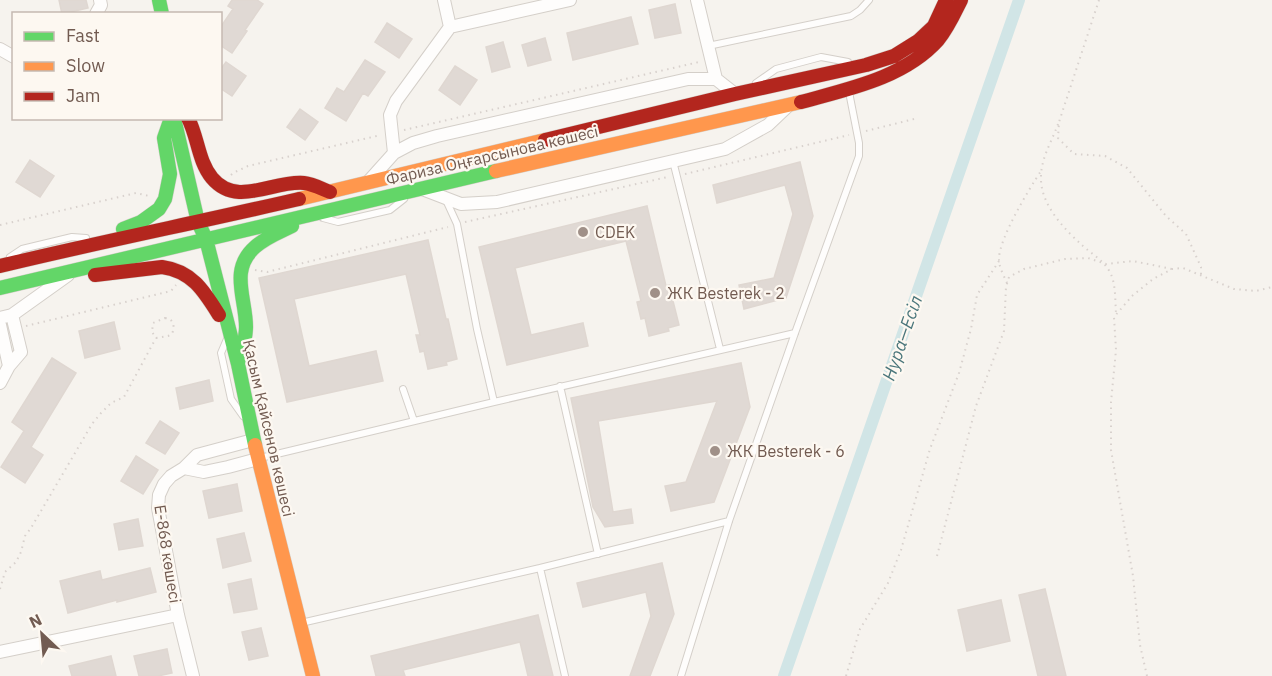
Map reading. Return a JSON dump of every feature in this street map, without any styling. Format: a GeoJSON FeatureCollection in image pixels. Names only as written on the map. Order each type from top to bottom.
{"type":"FeatureCollection","features":[{"type":"Feature","properties":{"kind":"street"},"geometry":{"type":"LineString","coordinates":[[444,0],[450,27]]}},
{"type":"Feature","properties":{"kind":"street"},"geometry":{"type":"LineString","coordinates":[[394,153],[390,115],[396,101],[450,27],[570,0]]}},
{"type":"Feature","properties":{"kind":"street"},"geometry":{"type":"LineString","coordinates":[[696,0],[716,80]]}},
{"type":"Feature","properties":{"kind":"street","name":"Фариза Оңғарсынова көшесі"},"geometry":{"type":"LineString","coordinates":[[0,288],[606,145],[789,105],[848,89],[897,71],[920,56],[938,40],[950,23],[960,2]]}},
{"type":"Feature","properties":{"kind":"street","name":"Фариза Оңғарсынова көшесі"},"geometry":{"type":"LineString","coordinates":[[0,265],[330,192],[739,93],[866,65],[894,56],[918,41],[934,26],[945,3]]}},
{"type":"Feature","properties":{"kind":"street"},"geometry":{"type":"LineString","coordinates":[[368,182],[394,153],[413,143],[437,135],[688,79],[716,80],[739,93],[709,111],[609,135],[606,145]]}},
{"type":"Feature","properties":{"kind":"street"},"geometry":{"type":"LineString","coordinates":[[418,190],[461,204],[497,202],[725,149],[768,125],[789,105]]}},
{"type":"Feature","properties":{"kind":"street"},"geometry":{"type":"LineString","coordinates":[[101,241],[141,222],[159,209],[165,200],[170,174],[164,138],[171,120]]}},
{"type":"Feature","properties":{"kind":"street","name":"Қасым Қайсенов көшесі"},"geometry":{"type":"LineString","coordinates":[[173,120],[203,221]]}},
{"type":"Feature","properties":{"kind":"street","name":"Қасым Қайсенов көшесі"},"geometry":{"type":"LineString","coordinates":[[187,120],[206,239],[311,674]]}},
{"type":"Feature","properties":{"kind":"street"},"geometry":{"type":"LineString","coordinates":[[188,120],[194,128],[203,166],[214,180],[228,190],[251,192],[299,183],[317,186],[330,192]]}},
{"type":"Feature","properties":{"kind":"street"},"geometry":{"type":"LineString","coordinates":[[418,190],[455,173],[552,150],[558,144],[559,137]]}},
{"type":"Feature","properties":{"kind":"street"},"geometry":{"type":"LineString","coordinates":[[238,364],[245,342],[246,322],[240,272],[242,264],[252,249],[311,215]]}},
{"type":"Feature","properties":{"kind":"street"},"geometry":{"type":"LineString","coordinates":[[0,383],[9,366],[21,351],[15,329],[6,317],[73,271],[103,275],[173,267],[198,284],[229,331]]}},
{"type":"Feature","properties":{"kind":"street"},"geometry":{"type":"LineString","coordinates":[[0,325],[9,366]]}},
{"type":"Feature","properties":{"kind":"street","name":"Е-868 көшесі"},"geometry":{"type":"LineString","coordinates":[[193,676],[178,615],[158,508],[159,495],[171,476],[184,468],[197,455],[252,434]]}},
{"type":"Feature","properties":{"kind":"street"},"geometry":{"type":"LineString","coordinates":[[184,468],[204,472],[258,459]]}},
{"type":"Feature","properties":{"kind":"street"},"geometry":{"type":"LineString","coordinates":[[0,652],[178,615]]}},
{"type":"Feature","properties":{"kind":"lane"},"geometry":{"type":"LineString","coordinates":[[708,46],[851,16],[869,0]]}},
{"type":"Feature","properties":{"kind":"lane"},"geometry":{"type":"LineString","coordinates":[[681,676],[729,521],[859,156],[859,143],[848,89]]}},
{"type":"Feature","properties":{"kind":"lane"},"geometry":{"type":"LineString","coordinates":[[672,160],[720,349]]}},
{"type":"Feature","properties":{"kind":"lane"},"geometry":{"type":"LineString","coordinates":[[446,199],[457,224],[494,402]]}},
{"type":"Feature","properties":{"kind":"lane"},"geometry":{"type":"LineString","coordinates":[[229,331],[222,352],[231,399],[252,434]]}},
{"type":"Feature","properties":{"kind":"lane"},"geometry":{"type":"LineString","coordinates":[[258,459],[561,386],[795,333]]}},
{"type":"Feature","properties":{"kind":"lane"},"geometry":{"type":"LineString","coordinates":[[561,386],[598,554]]}},
{"type":"Feature","properties":{"kind":"lane"},"geometry":{"type":"LineString","coordinates":[[403,389],[414,421]]}},
{"type":"Feature","properties":{"kind":"lane"},"geometry":{"type":"LineString","coordinates":[[300,623],[540,568],[729,521]]}},
{"type":"Feature","properties":{"kind":"lane"},"geometry":{"type":"LineString","coordinates":[[540,568],[565,676]]}},
{"type":"Feature","properties":{"kind":"path"},"geometry":{"type":"LineString","coordinates":[[1099,0],[1059,122],[1043,159],[1041,177],[1043,194],[1053,211],[1063,226],[1100,259],[1110,273],[1115,290],[1116,350],[1111,402],[1111,450],[1133,576],[1140,645],[1147,676]]}},
{"type":"Feature","properties":{"kind":"path"},"geometry":{"type":"LineString","coordinates":[[221,186],[233,173],[248,166],[711,59]]}},
{"type":"Feature","properties":{"kind":"path"},"geometry":{"type":"LineString","coordinates":[[242,264],[257,271],[267,272],[457,224],[676,176],[918,118]]}},
{"type":"Feature","properties":{"kind":"path"},"geometry":{"type":"LineString","coordinates":[[1059,122],[1058,138],[1074,154],[1105,156],[1127,168],[1166,216],[1186,234],[1201,267],[1201,276]]}},
{"type":"Feature","properties":{"kind":"path"},"geometry":{"type":"LineString","coordinates":[[846,676],[860,629],[888,583],[902,550],[930,449],[959,373],[977,295],[999,261],[1004,239],[1042,168]]}},
{"type":"Feature","properties":{"kind":"path"},"geometry":{"type":"LineString","coordinates":[[0,225],[136,193],[165,200]]}},
{"type":"Feature","properties":{"kind":"path"},"geometry":{"type":"LineString","coordinates":[[937,556],[976,406],[1004,331],[1009,277],[1024,268],[1065,259],[1088,258],[1103,263],[1133,261],[1172,269],[1182,268],[1234,289],[1256,291],[1272,287]]}},
{"type":"Feature","properties":{"kind":"path"},"geometry":{"type":"LineString","coordinates":[[999,261],[1007,283]]}},
{"type":"Feature","properties":{"kind":"path"},"geometry":{"type":"LineString","coordinates":[[1116,313],[1153,279],[1172,269]]}},
{"type":"Feature","properties":{"kind":"path"},"geometry":{"type":"LineString","coordinates":[[15,329],[171,291],[185,274]]}},
{"type":"Feature","properties":{"kind":"path"},"geometry":{"type":"LineString","coordinates":[[165,318],[170,319],[174,327],[172,334],[156,338],[152,332],[153,323],[165,318]]}},
{"type":"Feature","properties":{"kind":"path"},"geometry":{"type":"LineString","coordinates":[[0,589],[5,573],[16,562],[21,552],[25,536],[92,424],[106,408],[124,397],[156,338]]}},
{"type":"Feature","properties":{"kind":"building"},"geometry":{"type":"Polygon","coordinates":[[[59,0],[86,0],[88,8],[62,12],[59,0]]]}},
{"type":"Feature","properties":{"kind":"building"},"geometry":{"type":"Polygon","coordinates":[[[232,0],[257,0],[263,4],[232,53],[222,46],[222,25],[233,9],[228,6],[232,0]]]}},
{"type":"Feature","properties":{"kind":"building"},"geometry":{"type":"Polygon","coordinates":[[[675,4],[681,33],[655,38],[649,10],[675,4]]]}},
{"type":"Feature","properties":{"kind":"building"},"geometry":{"type":"Polygon","coordinates":[[[631,17],[638,44],[573,60],[567,33],[631,17]]]}},
{"type":"Feature","properties":{"kind":"building"},"geometry":{"type":"Polygon","coordinates":[[[387,23],[412,39],[399,58],[375,42],[387,23]]]}},
{"type":"Feature","properties":{"kind":"building"},"geometry":{"type":"Polygon","coordinates":[[[545,38],[551,60],[528,66],[522,45],[545,38]]]}},
{"type":"Feature","properties":{"kind":"building"},"geometry":{"type":"Polygon","coordinates":[[[503,42],[510,67],[492,72],[486,47],[503,42]]]}},
{"type":"Feature","properties":{"kind":"building"},"geometry":{"type":"Polygon","coordinates":[[[365,60],[385,72],[368,96],[363,93],[346,121],[325,108],[337,88],[344,92],[365,60]]]}},
{"type":"Feature","properties":{"kind":"building"},"geometry":{"type":"Polygon","coordinates":[[[226,62],[246,76],[232,96],[222,89],[222,67],[226,62]]]}},
{"type":"Feature","properties":{"kind":"building"},"geometry":{"type":"Polygon","coordinates":[[[455,66],[477,80],[460,105],[439,90],[455,66]]]}},
{"type":"Feature","properties":{"kind":"building"},"geometry":{"type":"Polygon","coordinates":[[[300,109],[318,122],[305,140],[287,127],[300,109]]]}},
{"type":"Feature","properties":{"kind":"building"},"geometry":{"type":"Polygon","coordinates":[[[30,160],[54,176],[40,197],[16,182],[30,160]]]}},
{"type":"Feature","properties":{"kind":"building"},"geometry":{"type":"Polygon","coordinates":[[[800,162],[813,216],[786,298],[744,309],[739,285],[774,278],[793,214],[785,185],[717,203],[713,185],[800,162]]]}},
{"type":"Feature","properties":{"kind":"building","name":"ЖК Besterek - 2"},"geometry":{"type":"Polygon","coordinates":[[[647,206],[666,286],[669,285],[679,325],[668,328],[669,331],[649,336],[645,318],[641,319],[637,302],[641,301],[626,241],[515,268],[531,335],[583,323],[588,346],[507,365],[479,247],[647,206]]]}},
{"type":"Feature","properties":{"kind":"building"},"geometry":{"type":"Polygon","coordinates":[[[428,240],[457,359],[446,362],[447,365],[428,369],[424,351],[420,352],[416,335],[420,335],[406,274],[294,299],[309,366],[376,351],[383,381],[287,402],[259,278],[428,240]]]}},
{"type":"Feature","properties":{"kind":"building"},"geometry":{"type":"Polygon","coordinates":[[[114,322],[120,349],[85,358],[79,331],[114,322]]]}},
{"type":"Feature","properties":{"kind":"building"},"geometry":{"type":"Polygon","coordinates":[[[52,358],[76,373],[31,447],[43,455],[25,483],[1,467],[24,431],[12,422],[52,358]]]}},
{"type":"Feature","properties":{"kind":"building","name":"ЖК Besterek - 6"},"geometry":{"type":"Polygon","coordinates":[[[741,363],[750,407],[714,502],[671,511],[665,486],[686,482],[717,401],[598,421],[613,512],[631,509],[633,523],[605,527],[593,507],[571,398],[741,363]]]}},
{"type":"Feature","properties":{"kind":"building"},"geometry":{"type":"Polygon","coordinates":[[[209,380],[213,401],[180,409],[176,388],[209,380]]]}},
{"type":"Feature","properties":{"kind":"building"},"geometry":{"type":"Polygon","coordinates":[[[160,421],[179,433],[165,454],[146,443],[160,421]]]}},
{"type":"Feature","properties":{"kind":"building"},"geometry":{"type":"Polygon","coordinates":[[[136,456],[158,470],[143,494],[121,481],[136,456]]]}},
{"type":"Feature","properties":{"kind":"building"},"geometry":{"type":"Polygon","coordinates":[[[237,484],[242,511],[209,518],[203,491],[237,484]]]}},
{"type":"Feature","properties":{"kind":"building"},"geometry":{"type":"Polygon","coordinates":[[[138,519],[143,546],[119,550],[114,524],[138,519]]]}},
{"type":"Feature","properties":{"kind":"building"},"geometry":{"type":"Polygon","coordinates":[[[244,533],[251,561],[223,568],[217,539],[244,533]]]}},
{"type":"Feature","properties":{"kind":"building"},"geometry":{"type":"Polygon","coordinates":[[[662,563],[674,614],[650,676],[630,676],[651,616],[646,592],[583,607],[577,583],[662,563]]]}},
{"type":"Feature","properties":{"kind":"building"},"geometry":{"type":"Polygon","coordinates":[[[150,568],[156,592],[68,613],[60,581],[100,571],[102,580],[150,568]]]}},
{"type":"Feature","properties":{"kind":"building"},"geometry":{"type":"Polygon","coordinates":[[[251,579],[257,609],[234,613],[228,584],[251,579]]]}},
{"type":"Feature","properties":{"kind":"building"},"geometry":{"type":"Polygon","coordinates":[[[1045,589],[1066,676],[1038,676],[1019,595],[1045,589]]]}},
{"type":"Feature","properties":{"kind":"building"},"geometry":{"type":"Polygon","coordinates":[[[1001,600],[1010,641],[967,651],[958,610],[1001,600]]]}},
{"type":"Feature","properties":{"kind":"building"},"geometry":{"type":"Polygon","coordinates":[[[538,615],[553,676],[528,676],[520,642],[403,670],[405,676],[376,676],[371,656],[538,615]]]}},
{"type":"Feature","properties":{"kind":"building"},"geometry":{"type":"Polygon","coordinates":[[[261,628],[268,656],[249,660],[242,632],[261,628]]]}},
{"type":"Feature","properties":{"kind":"building"},"geometry":{"type":"Polygon","coordinates":[[[167,649],[172,673],[139,676],[134,656],[167,649]]]}},
{"type":"Feature","properties":{"kind":"building"},"geometry":{"type":"Polygon","coordinates":[[[111,656],[116,676],[72,676],[69,666],[111,656]]]}},
{"type":"Feature","properties":{"kind":"waterway","name":"Нура—Есіл"},"geometry":{"type":"LineString","coordinates":[[784,676],[1019,0]]}},
{"type":"Feature","properties":{"kind":"traffic: fast"},"geometry":{"type":"LineString","coordinates":[[159,0],[162,12]]}},
{"type":"Feature","properties":{"kind":"traffic: fast"},"geometry":{"type":"LineString","coordinates":[[123,229],[141,222],[159,209],[165,199],[170,174],[164,138],[170,120]]}},
{"type":"Feature","properties":{"kind":"traffic: fast"},"geometry":{"type":"LineString","coordinates":[[174,120],[198,222],[206,239],[238,364],[255,445]]}},
{"type":"Feature","properties":{"kind":"traffic: fast"},"geometry":{"type":"LineString","coordinates":[[0,288],[496,171]]}},
{"type":"Feature","properties":{"kind":"traffic: fast"},"geometry":{"type":"LineString","coordinates":[[238,363],[246,332],[241,285],[243,265],[247,256],[259,243],[292,226]]}},
{"type":"Feature","properties":{"kind":"traffic: slow"},"geometry":{"type":"LineString","coordinates":[[496,171],[801,102]]}},
{"type":"Feature","properties":{"kind":"traffic: slow"},"geometry":{"type":"LineString","coordinates":[[299,199],[545,140]]}},
{"type":"Feature","properties":{"kind":"traffic: slow"},"geometry":{"type":"LineString","coordinates":[[255,445],[313,676]]}},
{"type":"Feature","properties":{"kind":"traffic: jam"},"geometry":{"type":"LineString","coordinates":[[545,140],[866,65],[894,56],[918,41],[934,26],[946,0]]}},
{"type":"Feature","properties":{"kind":"traffic: jam"},"geometry":{"type":"LineString","coordinates":[[801,102],[874,80],[909,64],[938,40],[961,0]]}},
{"type":"Feature","properties":{"kind":"traffic: jam"},"geometry":{"type":"LineString","coordinates":[[189,120],[207,171],[222,187],[244,192],[304,183],[330,192]]}},
{"type":"Feature","properties":{"kind":"traffic: jam"},"geometry":{"type":"LineString","coordinates":[[0,266],[299,199]]}},
{"type":"Feature","properties":{"kind":"traffic: jam"},"geometry":{"type":"LineString","coordinates":[[95,275],[162,267],[172,269],[196,284],[219,315]]}},
{"type":"Feature","properties":{"kind":"place","name":"CDEK"},"geometry":{"type":"Point","coordinates":[583,232]}},
{"type":"Feature","properties":{"kind":"place","name":"ЖК Besterek - 2"},"geometry":{"type":"Point","coordinates":[655,293]}},
{"type":"Feature","properties":{"kind":"place","name":"ЖК Besterek - 6"},"geometry":{"type":"Point","coordinates":[715,451]}}]}
